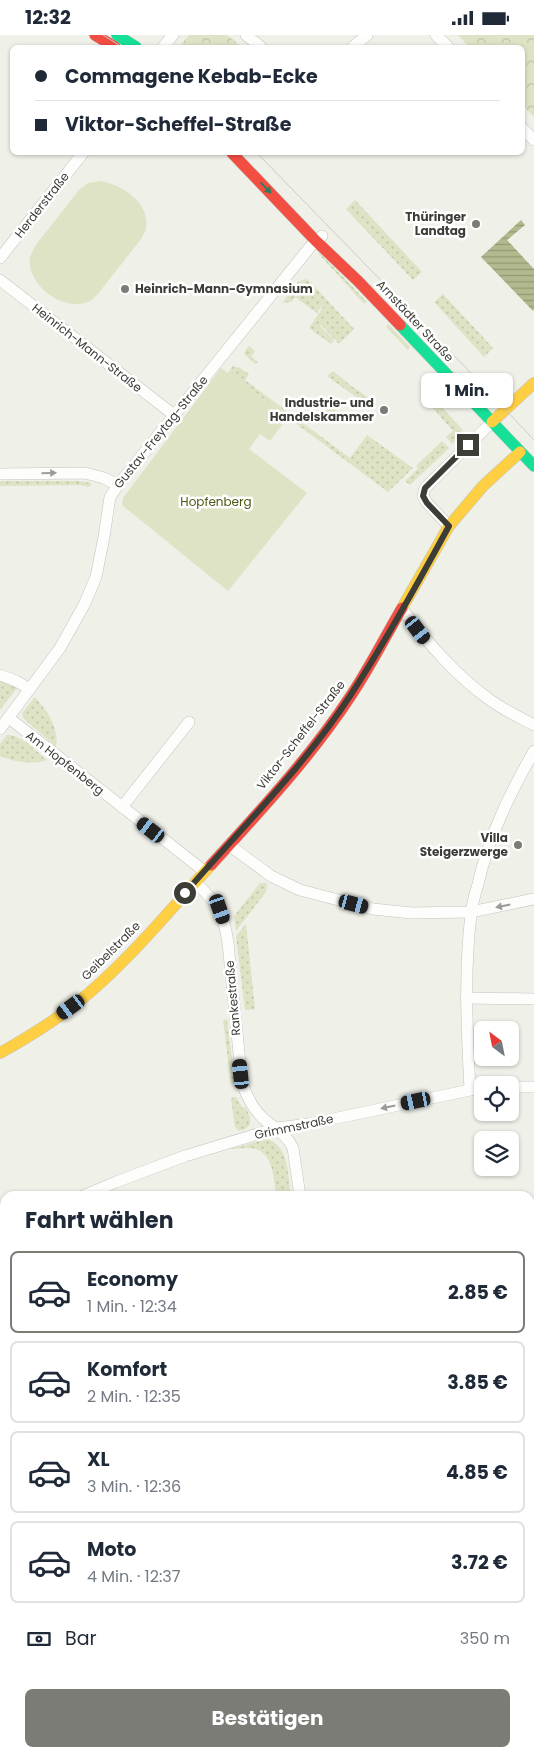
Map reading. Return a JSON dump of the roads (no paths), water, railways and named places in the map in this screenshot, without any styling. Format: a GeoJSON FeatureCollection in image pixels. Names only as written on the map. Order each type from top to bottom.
{"type":"FeatureCollection","features":[{"type":"Feature","properties":{"kind":"street"},"geometry":{"type":"LineString","coordinates":[[95,35],[111,45]]}},
{"type":"Feature","properties":{"kind":"street"},"geometry":{"type":"LineString","coordinates":[[117,35],[133,45]]}},
{"type":"Feature","properties":{"kind":"street"},"geometry":{"type":"LineString","coordinates":[[165,45],[173,35]]}},
{"type":"Feature","properties":{"kind":"street"},"geometry":{"type":"LineString","coordinates":[[246,35],[259,45]]}},
{"type":"Feature","properties":{"kind":"street"},"geometry":{"type":"LineString","coordinates":[[355,45],[366,35]]}},
{"type":"Feature","properties":{"kind":"street"},"geometry":{"type":"LineString","coordinates":[[436,35],[446,45]]}},
{"type":"Feature","properties":{"kind":"street"},"geometry":{"type":"LineString","coordinates":[[525,131],[534,140]]}},
{"type":"Feature","properties":{"kind":"street","name":"Herderstraße"},"geometry":{"type":"LineString","coordinates":[[0,258],[81,155]]}},
{"type":"Feature","properties":{"kind":"street","name":"Arnstädter Straße"},"geometry":{"type":"LineString","coordinates":[[234,155],[319,238],[534,467]]}},
{"type":"Feature","properties":{"kind":"street","name":"Arnstädter Straße"},"geometry":{"type":"LineString","coordinates":[[248,155],[295,204],[319,238]]}},
{"type":"Feature","properties":{"kind":"street","name":"Gustav-Freytag-Straße"},"geometry":{"type":"LineString","coordinates":[[0,729],[60,649],[87,598],[96,577],[110,497],[174,415],[319,238]]}},
{"type":"Feature","properties":{"kind":"street","name":"Heinrich-Mann-Straße"},"geometry":{"type":"LineString","coordinates":[[0,280],[174,415]]}},
{"type":"Feature","properties":{"kind":"street"},"geometry":{"type":"LineString","coordinates":[[449,526],[427,503],[423,496],[425,488],[534,383]]}},
{"type":"Feature","properties":{"kind":"street","name":"Viktor-Scheffel-Straße"},"geometry":{"type":"LineString","coordinates":[[204,871],[272,796],[350,697],[449,526],[484,486],[520,452]]}},
{"type":"Feature","properties":{"kind":"street"},"geometry":{"type":"LineString","coordinates":[[0,475],[85,473],[104,477],[118,485]]}},
{"type":"Feature","properties":{"kind":"street"},"geometry":{"type":"LineString","coordinates":[[402,609],[432,648],[468,682],[491,701],[534,725]]}},
{"type":"Feature","properties":{"kind":"street"},"geometry":{"type":"LineString","coordinates":[[0,675],[30,689]]}},
{"type":"Feature","properties":{"kind":"street","name":"Am Hopfenberg"},"geometry":{"type":"LineString","coordinates":[[9,718],[204,871]]}},
{"type":"Feature","properties":{"kind":"street"},"geometry":{"type":"LineString","coordinates":[[122,807],[189,722]]}},
{"type":"Feature","properties":{"kind":"street"},"geometry":{"type":"LineString","coordinates":[[470,1089],[466,998],[471,912],[484,855],[503,811],[534,751]]}},
{"type":"Feature","properties":{"kind":"street"},"geometry":{"type":"LineString","coordinates":[[229,845],[272,876],[300,890],[373,909],[412,913],[471,912],[534,899]]}},
{"type":"Feature","properties":{"kind":"street","name":"Geibelstraße"},"geometry":{"type":"LineString","coordinates":[[0,1053],[32,1035],[77,1003],[124,961],[204,871]]}},
{"type":"Feature","properties":{"kind":"street","name":"Rankestraße"},"geometry":{"type":"LineString","coordinates":[[195,882],[220,909],[225,922],[244,1088],[256,1111],[277,1128],[293,1148],[299,1191]]}},
{"type":"Feature","properties":{"kind":"street"},"geometry":{"type":"LineString","coordinates":[[466,998],[534,999]]}},
{"type":"Feature","properties":{"kind":"street"},"geometry":{"type":"LineString","coordinates":[[519,1087],[534,1087]]}},
{"type":"Feature","properties":{"kind":"street","name":"Grimmstraße"},"geometry":{"type":"LineString","coordinates":[[95,1191],[185,1156],[277,1128],[309,1124],[474,1089]]}},
{"type":"Feature","properties":{"kind":"tram line"},"geometry":{"type":"LineString","coordinates":[[103,35],[119,45]]}},
{"type":"Feature","properties":{"kind":"tram line"},"geometry":{"type":"LineString","coordinates":[[259,155],[534,440]]}},
{"type":"Feature","properties":{"kind":"place","name":"Thüringer Landtag"},"geometry":{"type":"Point","coordinates":[476,224]}},
{"type":"Feature","properties":{"kind":"place","name":"Heinrich-Mann-Gymnasium"},"geometry":{"type":"Point","coordinates":[125,289]}},
{"type":"Feature","properties":{"kind":"place","name":"Industrie- und Handelskammer"},"geometry":{"type":"Point","coordinates":[384,410]}},
{"type":"Feature","properties":{"kind":"place","name":"Villa Steigerzwerge"},"geometry":{"type":"Point","coordinates":[518,845]}},
{"type":"Feature","properties":{"kind":"park label","name":"Hopfenberg"},"geometry":{"type":"Point","coordinates":[216,502]}}]}
